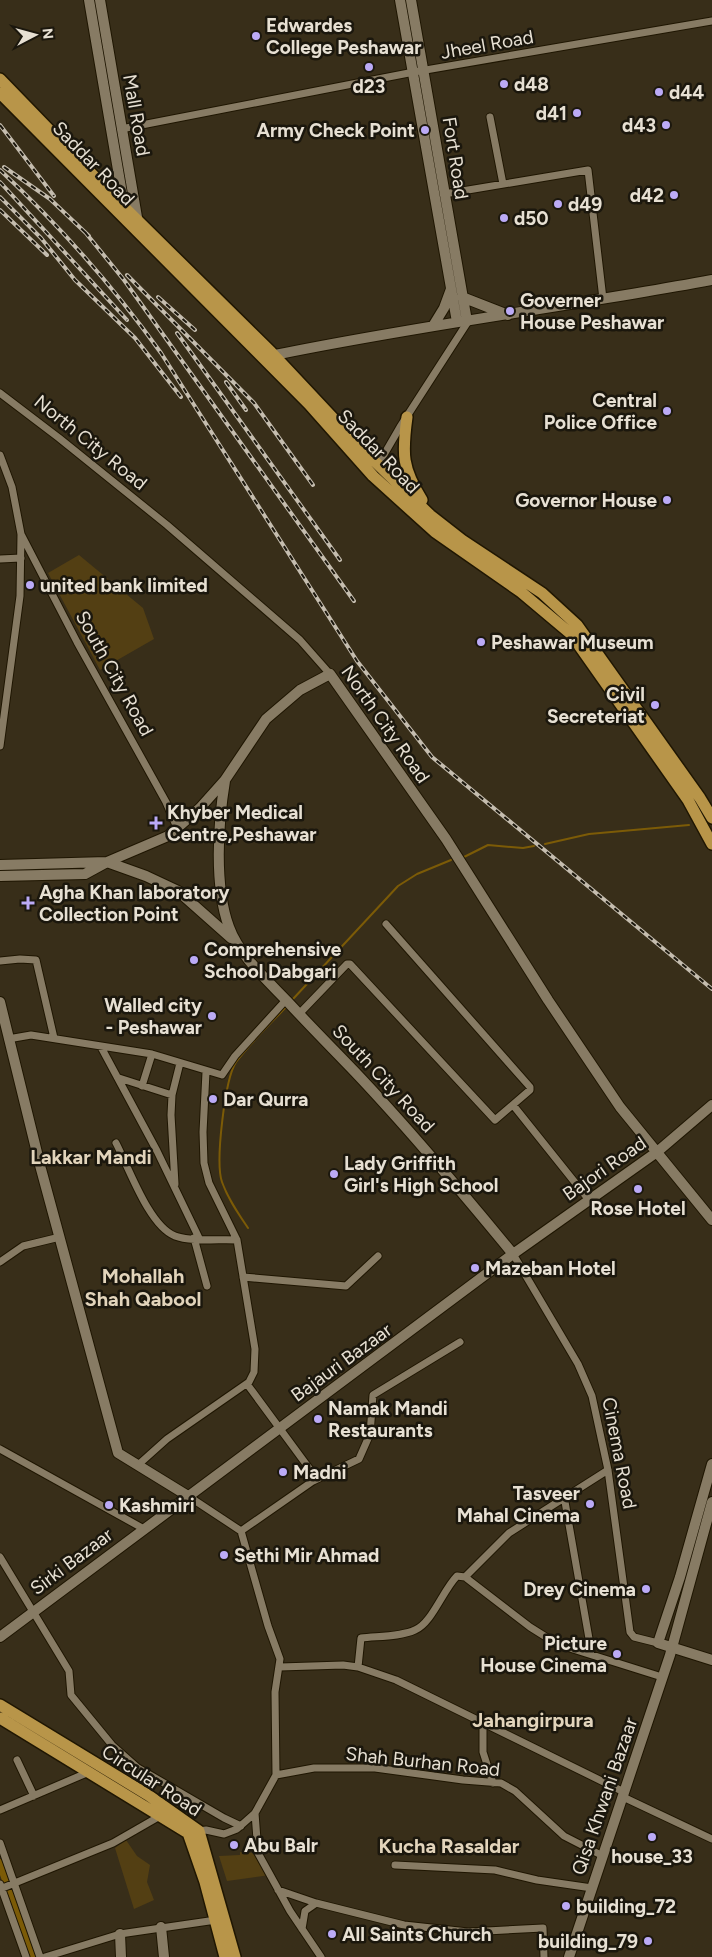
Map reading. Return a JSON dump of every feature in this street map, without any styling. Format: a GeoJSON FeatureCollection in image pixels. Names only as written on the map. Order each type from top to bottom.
{"type":"FeatureCollection","features":[{"type":"Feature","properties":{"kind":"main road","name":"Saddar Road"},"geometry":{"type":"LineString","coordinates":[[0,79],[125,208],[141,236],[309,404],[373,476],[435,532],[521,592],[571,634],[688,800],[712,844]]}},
{"type":"Feature","properties":{"kind":"main road","name":"Saddar Road"},"geometry":{"type":"LineString","coordinates":[[0,92],[133,222],[275,356],[378,465],[430,515],[462,540],[542,593],[577,625],[700,798],[712,818]]}},
{"type":"Feature","properties":{"kind":"main road"},"geometry":{"type":"LineString","coordinates":[[407,417],[403,443],[404,465],[430,515]]}},
{"type":"Feature","properties":{"kind":"main road","name":"Circular Road"},"geometry":{"type":"LineString","coordinates":[[0,1705],[148,1795],[193,1832],[235,1957]]}},
{"type":"Feature","properties":{"kind":"main road"},"geometry":{"type":"LineString","coordinates":[[0,1718],[160,1816],[193,1832],[224,1957]]}},
{"type":"Feature","properties":{"kind":"street","name":"Mall Road"},"geometry":{"type":"LineString","coordinates":[[89,0],[125,208]]}},
{"type":"Feature","properties":{"kind":"street","name":"Mall Road"},"geometry":{"type":"LineString","coordinates":[[100,0],[121,129],[133,222]]}},
{"type":"Feature","properties":{"kind":"street","name":"Fort Road"},"geometry":{"type":"LineString","coordinates":[[400,0],[451,288],[464,321]]}},
{"type":"Feature","properties":{"kind":"street","name":"Fort Road"},"geometry":{"type":"LineString","coordinates":[[411,0],[425,71],[462,297],[464,321]]}},
{"type":"Feature","properties":{"kind":"street","name":"Jheel Road"},"geometry":{"type":"LineString","coordinates":[[121,129],[414,72],[712,22]]}},
{"type":"Feature","properties":{"kind":"street"},"geometry":{"type":"LineString","coordinates":[[490,117],[503,184]]}},
{"type":"Feature","properties":{"kind":"street"},"geometry":{"type":"LineString","coordinates":[[444,194],[588,170],[603,299]]}},
{"type":"Feature","properties":{"kind":"street"},"geometry":{"type":"LineString","coordinates":[[275,356],[433,326],[509,315],[712,280]]}},
{"type":"Feature","properties":{"kind":"street"},"geometry":{"type":"LineString","coordinates":[[433,326],[444,308],[451,288]]}},
{"type":"Feature","properties":{"kind":"street"},"geometry":{"type":"LineString","coordinates":[[462,297],[509,315]]}},
{"type":"Feature","properties":{"kind":"street"},"geometry":{"type":"LineString","coordinates":[[378,465],[464,321]]}},
{"type":"Feature","properties":{"kind":"street","name":"North City Road"},"geometry":{"type":"LineString","coordinates":[[0,393],[59,438],[167,526],[300,640],[330,674],[446,839],[543,993],[620,1107],[712,1220]]}},
{"type":"Feature","properties":{"kind":"street"},"geometry":{"type":"LineString","coordinates":[[0,455],[12,487],[22,534],[20,596],[0,746]]}},
{"type":"Feature","properties":{"kind":"street","name":"South City Road"},"geometry":{"type":"LineString","coordinates":[[22,534],[77,642],[166,802],[178,830]]}},
{"type":"Feature","properties":{"kind":"street"},"geometry":{"type":"LineString","coordinates":[[0,559],[21,558]]}},
{"type":"Feature","properties":{"kind":"street"},"geometry":{"type":"LineString","coordinates":[[0,876],[84,874],[178,830],[225,780],[266,718],[300,690],[330,674]]}},
{"type":"Feature","properties":{"kind":"street","name":"South City Road"},"geometry":{"type":"LineString","coordinates":[[225,780],[219,817],[219,854],[223,901],[229,927],[236,942],[266,979],[431,1155],[513,1254]]}},
{"type":"Feature","properties":{"kind":"street"},"geometry":{"type":"LineString","coordinates":[[0,865],[107,862],[146,876],[178,891],[236,942]]}},
{"type":"Feature","properties":{"kind":"street"},"geometry":{"type":"LineString","coordinates":[[299,1014],[347,964],[350,964],[495,1120],[530,1090],[530,1087],[386,924]]}},
{"type":"Feature","properties":{"kind":"street"},"geometry":{"type":"LineString","coordinates":[[0,961],[36,960],[54,1038]]}},
{"type":"Feature","properties":{"kind":"street"},"geometry":{"type":"LineString","coordinates":[[8,1039],[31,1035],[152,1054],[220,1075],[224,1074],[235,1056],[286,1000]]}},
{"type":"Feature","properties":{"kind":"street"},"geometry":{"type":"LineString","coordinates":[[0,1003],[118,1453],[242,1532],[268,1626],[280,1659],[275,1692],[276,1775],[254,1813],[241,1826],[224,1834],[206,1830],[193,1832]]}},
{"type":"Feature","properties":{"kind":"street"},"geometry":{"type":"LineString","coordinates":[[101,1047],[175,1187],[196,1238],[207,1286]]}},
{"type":"Feature","properties":{"kind":"street"},"geometry":{"type":"LineString","coordinates":[[142,1086],[152,1054]]}},
{"type":"Feature","properties":{"kind":"street"},"geometry":{"type":"LineString","coordinates":[[175,1187],[171,1115],[172,1095],[180,1063]]}},
{"type":"Feature","properties":{"kind":"street"},"geometry":{"type":"LineString","coordinates":[[138,1465],[167,1439],[247,1384],[254,1372],[255,1349],[237,1240],[210,1184],[204,1163],[203,1132],[206,1072]]}},
{"type":"Feature","properties":{"kind":"street"},"geometry":{"type":"LineString","coordinates":[[119,1078],[172,1095]]}},
{"type":"Feature","properties":{"kind":"street"},"geometry":{"type":"LineString","coordinates":[[513,1105],[589,1200]]}},
{"type":"Feature","properties":{"kind":"street","name":"Bajori Road"},"geometry":{"type":"LineString","coordinates":[[513,1254],[657,1152],[712,1105]]}},
{"type":"Feature","properties":{"kind":"street"},"geometry":{"type":"LineString","coordinates":[[116,1143],[152,1214],[163,1230],[177,1237],[237,1240]]}},
{"type":"Feature","properties":{"kind":"street"},"geometry":{"type":"LineString","coordinates":[[0,1262],[22,1246],[60,1237]]}},
{"type":"Feature","properties":{"kind":"street","name":"Bajauri Bazaar"},"geometry":{"type":"LineString","coordinates":[[188,1496],[513,1254]]}},
{"type":"Feature","properties":{"kind":"street","name":"Cinema Road"},"geometry":{"type":"LineString","coordinates":[[513,1254],[578,1364],[592,1396],[608,1470],[630,1632],[634,1638],[673,1646]]}},
{"type":"Feature","properties":{"kind":"street"},"geometry":{"type":"LineString","coordinates":[[243,1277],[342,1287],[349,1284],[378,1256]]}},
{"type":"Feature","properties":{"kind":"street"},"geometry":{"type":"LineString","coordinates":[[242,1532],[317,1479],[359,1459],[370,1434],[373,1395],[460,1342]]}},
{"type":"Feature","properties":{"kind":"street"},"geometry":{"type":"LineString","coordinates":[[247,1384],[317,1479]]}},
{"type":"Feature","properties":{"kind":"street"},"geometry":{"type":"LineString","coordinates":[[0,1449],[144,1529]]}},
{"type":"Feature","properties":{"kind":"street"},"geometry":{"type":"LineString","coordinates":[[658,1643],[710,1480],[712,1464]]}},
{"type":"Feature","properties":{"kind":"street"},"geometry":{"type":"LineString","coordinates":[[465,1577],[505,1536],[564,1496],[608,1470]]}},
{"type":"Feature","properties":{"kind":"street","name":"Sirki Bazaar"},"geometry":{"type":"LineString","coordinates":[[0,1636],[188,1496]]}},
{"type":"Feature","properties":{"kind":"street"},"geometry":{"type":"LineString","coordinates":[[564,1496],[591,1650],[590,1654]]}},
{"type":"Feature","properties":{"kind":"street","name":"Qisa Khwani Bazaar"},"geometry":{"type":"LineString","coordinates":[[569,1957],[673,1646],[712,1502]]}},
{"type":"Feature","properties":{"kind":"street"},"geometry":{"type":"LineString","coordinates":[[0,1557],[69,1671],[71,1679],[70,1695],[112,1745],[138,1768],[241,1826]]}},
{"type":"Feature","properties":{"kind":"street"},"geometry":{"type":"LineString","coordinates":[[358,1667],[361,1638],[414,1631],[422,1626],[457,1576],[465,1577],[548,1639],[662,1677]]}},
{"type":"Feature","properties":{"kind":"street"},"geometry":{"type":"LineString","coordinates":[[673,1646],[712,1660]]}},
{"type":"Feature","properties":{"kind":"street"},"geometry":{"type":"LineString","coordinates":[[280,1667],[343,1665],[358,1667],[398,1681],[483,1721],[623,1795],[712,1839]]}},
{"type":"Feature","properties":{"kind":"street"},"geometry":{"type":"LineString","coordinates":[[483,1721],[482,1743],[493,1782]]}},
{"type":"Feature","properties":{"kind":"street"},"geometry":{"type":"LineString","coordinates":[[17,1760],[34,1796]]}},
{"type":"Feature","properties":{"kind":"street","name":"Shah Burhan Road"},"geometry":{"type":"LineString","coordinates":[[276,1775],[314,1768],[373,1768],[507,1785],[564,1836],[603,1856]]}},
{"type":"Feature","properties":{"kind":"street"},"geometry":{"type":"LineString","coordinates":[[0,1810],[89,1772]]}},
{"type":"Feature","properties":{"kind":"street"},"geometry":{"type":"LineString","coordinates":[[254,1813],[258,1852],[278,1890],[321,1957]]}},
{"type":"Feature","properties":{"kind":"street"},"geometry":{"type":"LineString","coordinates":[[26,1957],[0,1887],[113,1843],[160,1816]]}},
{"type":"Feature","properties":{"kind":"street"},"geometry":{"type":"LineString","coordinates":[[0,1843],[40,1957]]}},
{"type":"Feature","properties":{"kind":"street"},"geometry":{"type":"LineString","coordinates":[[395,1865],[495,1870],[537,1880],[592,1888]]}},
{"type":"Feature","properties":{"kind":"street"},"geometry":{"type":"LineString","coordinates":[[278,1890],[316,1904],[404,1925],[468,1932],[543,1928],[544,1957]]}},
{"type":"Feature","properties":{"kind":"street"},"geometry":{"type":"LineString","coordinates":[[302,1929],[304,1911],[316,1904]]}},
{"type":"Feature","properties":{"kind":"street"},"geometry":{"type":"LineString","coordinates":[[45,1957],[120,1934],[216,1920]]}},
{"type":"Feature","properties":{"kind":"street"},"geometry":{"type":"LineString","coordinates":[[161,1927],[164,1957]]}},
{"type":"Feature","properties":{"kind":"street"},"geometry":{"type":"LineString","coordinates":[[120,1934],[121,1957]]}},
{"type":"Feature","properties":{"kind":"shaded area"},"geometry":{"type":"Polygon","coordinates":[[[79,555],[143,608],[154,639],[100,670],[48,573],[79,555]]]}},
{"type":"Feature","properties":{"kind":"shaded area"},"geometry":{"type":"Polygon","coordinates":[[[126,1840],[137,1856],[150,1865],[147,1882],[154,1900],[134,1909],[115,1848],[126,1840]]]}},
{"type":"Feature","properties":{"kind":"shaded area"},"geometry":{"type":"Polygon","coordinates":[[[240,1852],[258,1853],[270,1875],[227,1881],[219,1856],[240,1855],[240,1852]]]}},
{"type":"Feature","properties":{"kind":"waterway"},"geometry":{"type":"LineString","coordinates":[[545,844],[589,834],[689,825]]}},
{"type":"Feature","properties":{"kind":"waterway"},"geometry":{"type":"LineString","coordinates":[[464,857],[488,845],[523,848],[534,846]]}},
{"type":"Feature","properties":{"kind":"waterway"},"geometry":{"type":"LineString","coordinates":[[293,999],[398,886],[417,874],[451,860]]}},
{"type":"Feature","properties":{"kind":"waterway"},"geometry":{"type":"LineString","coordinates":[[248,1228],[230,1200],[224,1188],[220,1172],[220,1140],[225,1102],[228,1085],[236,1062],[253,1041],[285,1008]]}},
{"type":"Feature","properties":{"kind":"waterway"},"geometry":{"type":"LineString","coordinates":[[0,1863],[33,1957]]}},
{"type":"Feature","properties":{"kind":"railway"},"geometry":{"type":"LineString","coordinates":[[0,125],[54,196]]}},
{"type":"Feature","properties":{"kind":"railway"},"geometry":{"type":"LineString","coordinates":[[4,167],[50,199],[89,236]]}},
{"type":"Feature","properties":{"kind":"railway"},"geometry":{"type":"LineString","coordinates":[[0,170],[85,257],[143,328],[161,353],[357,661],[432,757],[712,989]]}},
{"type":"Feature","properties":{"kind":"railway"},"geometry":{"type":"LineString","coordinates":[[0,182],[127,320]]}},
{"type":"Feature","properties":{"kind":"railway"},"geometry":{"type":"LineString","coordinates":[[0,197],[41,238],[75,280],[135,338],[181,397]]}},
{"type":"Feature","properties":{"kind":"railway"},"geometry":{"type":"LineString","coordinates":[[0,210],[47,255]]}},
{"type":"Feature","properties":{"kind":"railway"},"geometry":{"type":"LineString","coordinates":[[85,232],[124,280],[354,601]]}},
{"type":"Feature","properties":{"kind":"railway"},"geometry":{"type":"LineString","coordinates":[[127,275],[254,403],[313,485]]}},
{"type":"Feature","properties":{"kind":"railway"},"geometry":{"type":"LineString","coordinates":[[158,297],[195,330]]}},
{"type":"Feature","properties":{"kind":"railway"},"geometry":{"type":"LineString","coordinates":[[177,333],[340,560]]}},
{"type":"Feature","properties":{"kind":"railway"},"geometry":{"type":"LineString","coordinates":[[226,382],[246,410]]}},
{"type":"Feature","properties":{"kind":"place","name":"Edwardes College Peshawar"},"geometry":{"type":"Point","coordinates":[256,36]}},
{"type":"Feature","properties":{"kind":"place","name":"d23"},"geometry":{"type":"Point","coordinates":[369,67]}},
{"type":"Feature","properties":{"kind":"place","name":"d48"},"geometry":{"type":"Point","coordinates":[504,84]}},
{"type":"Feature","properties":{"kind":"place","name":"d44"},"geometry":{"type":"Point","coordinates":[659,92]}},
{"type":"Feature","properties":{"kind":"place","name":"d41"},"geometry":{"type":"Point","coordinates":[577,113]}},
{"type":"Feature","properties":{"kind":"place","name":"d43"},"geometry":{"type":"Point","coordinates":[666,125]}},
{"type":"Feature","properties":{"kind":"place","name":"Army Check Point"},"geometry":{"type":"Point","coordinates":[425,130]}},
{"type":"Feature","properties":{"kind":"place","name":"d42"},"geometry":{"type":"Point","coordinates":[674,195]}},
{"type":"Feature","properties":{"kind":"place","name":"d49"},"geometry":{"type":"Point","coordinates":[558,204]}},
{"type":"Feature","properties":{"kind":"place","name":"d50"},"geometry":{"type":"Point","coordinates":[504,218]}},
{"type":"Feature","properties":{"kind":"place","name":"Governer House Peshawar"},"geometry":{"type":"Point","coordinates":[510,311]}},
{"type":"Feature","properties":{"kind":"place","name":"Central Police Office"},"geometry":{"type":"Point","coordinates":[667,411]}},
{"type":"Feature","properties":{"kind":"place","name":"Governor House"},"geometry":{"type":"Point","coordinates":[667,500]}},
{"type":"Feature","properties":{"kind":"place","name":"united bank limited"},"geometry":{"type":"Point","coordinates":[30,585]}},
{"type":"Feature","properties":{"kind":"place","name":"Peshawar Museum"},"geometry":{"type":"Point","coordinates":[481,642]}},
{"type":"Feature","properties":{"kind":"place","name":"Civil Secreteriat"},"geometry":{"type":"Point","coordinates":[655,705]}},
{"type":"Feature","properties":{"kind":"place","name":"Khyber Medical Centre,Peshawar"},"geometry":{"type":"Point","coordinates":[156,823]}},
{"type":"Feature","properties":{"kind":"place","name":"Agha Khan laboratory Collection Point"},"geometry":{"type":"Point","coordinates":[28,903]}},
{"type":"Feature","properties":{"kind":"place","name":"Comprehensive School Dabgari"},"geometry":{"type":"Point","coordinates":[194,960]}},
{"type":"Feature","properties":{"kind":"place","name":"Walled city - Peshawar"},"geometry":{"type":"Point","coordinates":[212,1016]}},
{"type":"Feature","properties":{"kind":"place","name":"Dar Qurra"},"geometry":{"type":"Point","coordinates":[213,1099]}},
{"type":"Feature","properties":{"kind":"place","name":"Lady Griffith Girl's High School"},"geometry":{"type":"Point","coordinates":[334,1174]}},
{"type":"Feature","properties":{"kind":"place","name":"Rose Hotel"},"geometry":{"type":"Point","coordinates":[638,1189]}},
{"type":"Feature","properties":{"kind":"place","name":"Mazeban Hotel"},"geometry":{"type":"Point","coordinates":[475,1268]}},
{"type":"Feature","properties":{"kind":"place","name":"Namak Mandi Restaurants"},"geometry":{"type":"Point","coordinates":[318,1419]}},
{"type":"Feature","properties":{"kind":"place","name":"Madni"},"geometry":{"type":"Point","coordinates":[283,1472]}},
{"type":"Feature","properties":{"kind":"place","name":"Tasveer Mahal Cinema"},"geometry":{"type":"Point","coordinates":[590,1504]}},
{"type":"Feature","properties":{"kind":"place","name":"Kashmiri"},"geometry":{"type":"Point","coordinates":[109,1505]}},
{"type":"Feature","properties":{"kind":"place","name":"Sethi Mir Ahmad"},"geometry":{"type":"Point","coordinates":[224,1555]}},
{"type":"Feature","properties":{"kind":"place","name":"Drey Cinema"},"geometry":{"type":"Point","coordinates":[646,1589]}},
{"type":"Feature","properties":{"kind":"place","name":"Picture House Cinema"},"geometry":{"type":"Point","coordinates":[617,1654]}},
{"type":"Feature","properties":{"kind":"place","name":"house_33"},"geometry":{"type":"Point","coordinates":[652,1837]}},
{"type":"Feature","properties":{"kind":"place","name":"Abu Balr"},"geometry":{"type":"Point","coordinates":[234,1845]}},
{"type":"Feature","properties":{"kind":"place","name":"building_72"},"geometry":{"type":"Point","coordinates":[566,1906]}},
{"type":"Feature","properties":{"kind":"place","name":"All Saints Church"},"geometry":{"type":"Point","coordinates":[332,1934]}},
{"type":"Feature","properties":{"kind":"place","name":"building_79"},"geometry":{"type":"Point","coordinates":[648,1941]}},
{"type":"Feature","properties":{"kind":"district","name":"Lakkar Mandi"},"geometry":{"type":"Point","coordinates":[91,1157]}},
{"type":"Feature","properties":{"kind":"district","name":"Mohallah Shah Qabool"},"geometry":{"type":"Point","coordinates":[143,1288]}},
{"type":"Feature","properties":{"kind":"district","name":"Jahangirpura"},"geometry":{"type":"Point","coordinates":[533,1720]}},
{"type":"Feature","properties":{"kind":"district","name":"Kucha Rasaldar"},"geometry":{"type":"Point","coordinates":[449,1846]}}]}
